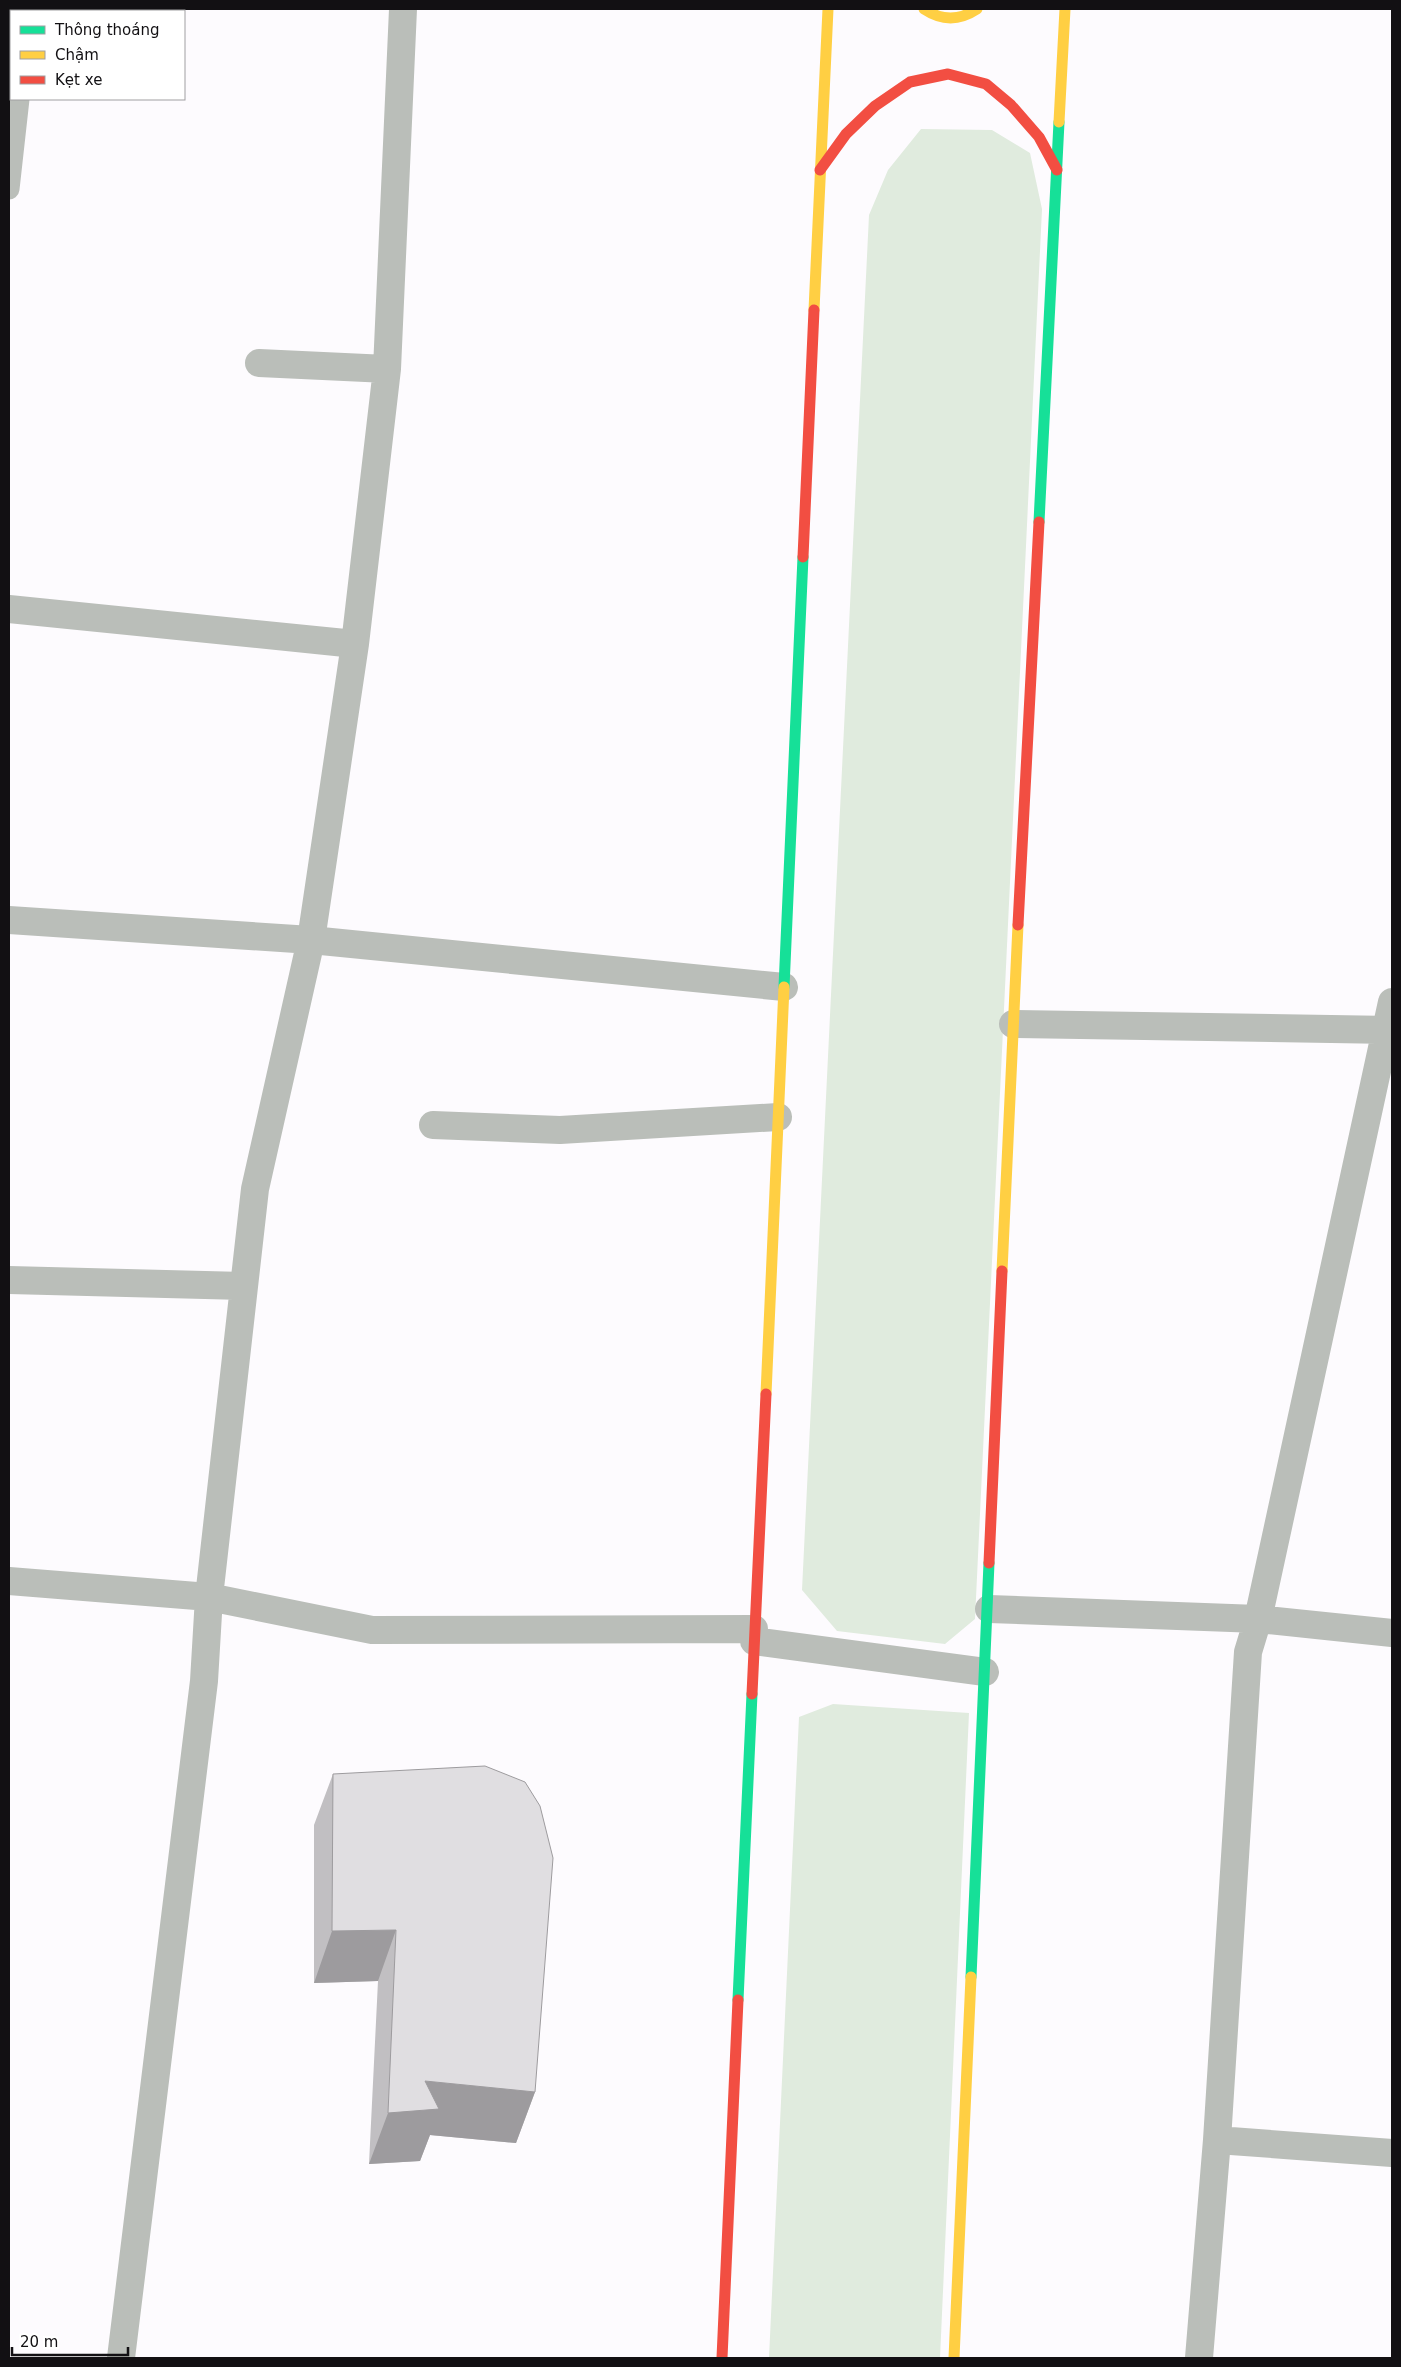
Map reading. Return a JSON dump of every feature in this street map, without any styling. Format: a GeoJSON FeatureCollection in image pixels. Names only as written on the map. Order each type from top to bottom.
{"type":"FeatureCollection","features":[{"type":"Feature","properties":{"kind":"street"},"geometry":{"type":"LineString","coordinates":[[121,2358],[204,1681],[208,1597],[255,1189],[311,940],[355,644],[387,369],[403,9]]}},
{"type":"Feature","properties":{"kind":"street"},"geometry":{"type":"LineString","coordinates":[[722,2358],[828,9]]}},
{"type":"Feature","properties":{"kind":"street"},"geometry":{"type":"LineString","coordinates":[[924,9],[938,17],[951,19],[964,17],[977,9]]}},
{"type":"Feature","properties":{"kind":"street"},"geometry":{"type":"LineString","coordinates":[[954,2358],[1014,1024],[1065,9]]}},
{"type":"Feature","properties":{"kind":"street"},"geometry":{"type":"LineString","coordinates":[[820,170],[846,134],[875,106],[910,82],[948,74],[986,84],[1011,105],[1039,137],[1058,171]]}},
{"type":"Feature","properties":{"kind":"street"},"geometry":{"type":"LineString","coordinates":[[259,363],[387,369]]}},
{"type":"Feature","properties":{"kind":"street"},"geometry":{"type":"LineString","coordinates":[[9,609],[355,644]]}},
{"type":"Feature","properties":{"kind":"street"},"geometry":{"type":"LineString","coordinates":[[9,920],[311,940],[784,987]]}},
{"type":"Feature","properties":{"kind":"street"},"geometry":{"type":"LineString","coordinates":[[1199,2358],[1217,2140],[1248,1652],[1258,1619],[1390,1030],[1392,1002]]}},
{"type":"Feature","properties":{"kind":"street"},"geometry":{"type":"LineString","coordinates":[[1014,1024],[1390,1030]]}},
{"type":"Feature","properties":{"kind":"street"},"geometry":{"type":"LineString","coordinates":[[433,1125],[560,1130],[778,1117]]}},
{"type":"Feature","properties":{"kind":"street"},"geometry":{"type":"LineString","coordinates":[[9,1280],[244,1286]]}},
{"type":"Feature","properties":{"kind":"street"},"geometry":{"type":"LineString","coordinates":[[9,1581],[208,1597],[372,1630],[754,1635],[985,1672]]}},
{"type":"Feature","properties":{"kind":"street"},"geometry":{"type":"LineString","coordinates":[[989,1609],[1258,1619],[1392,1633]]}},
{"type":"Feature","properties":{"kind":"street"},"geometry":{"type":"LineString","coordinates":[[1217,2140],[1392,2153]]}},
{"type":"Feature","properties":{"kind":"lane"},"geometry":{"type":"LineString","coordinates":[[9,189],[19,100]]}},
{"type":"Feature","properties":{"kind":"shaded area"},"geometry":{"type":"Polygon","coordinates":[[[921,129],[992,130],[1030,153],[1042,209],[975,1619],[945,1644],[837,1631],[802,1590],[869,215],[888,170],[921,129]]]}},
{"type":"Feature","properties":{"kind":"shaded area"},"geometry":{"type":"Polygon","coordinates":[[[833,1704],[969,1713],[940,2358],[769,2358],[799,1717],[833,1704]]]}},
{"type":"Feature","properties":{"kind":"building"},"geometry":{"type":"Polygon","coordinates":[[[485,1766],[525,1782],[540,1806],[553,1858],[535,2092],[425,2081],[439,2109],[388,2113],[396,1930],[332,1931],[333,1774],[485,1766]]]}},
{"type":"Feature","properties":{"kind":"traffic: fast"},"geometry":{"type":"LineString","coordinates":[[1039,522],[1059,122]]}},
{"type":"Feature","properties":{"kind":"traffic: fast"},"geometry":{"type":"LineString","coordinates":[[784,987],[803,557]]}},
{"type":"Feature","properties":{"kind":"traffic: fast"},"geometry":{"type":"LineString","coordinates":[[971,1977],[989,1563]]}},
{"type":"Feature","properties":{"kind":"traffic: fast"},"geometry":{"type":"LineString","coordinates":[[738,2000],[752,1694]]}},
{"type":"Feature","properties":{"kind":"traffic: slow"},"geometry":{"type":"LineString","coordinates":[[814,310],[828,9]]}},
{"type":"Feature","properties":{"kind":"traffic: slow"},"geometry":{"type":"LineString","coordinates":[[924,9],[937,16],[951,18],[964,16],[977,9]]}},
{"type":"Feature","properties":{"kind":"traffic: slow"},"geometry":{"type":"LineString","coordinates":[[1059,122],[1065,9]]}},
{"type":"Feature","properties":{"kind":"traffic: slow"},"geometry":{"type":"LineString","coordinates":[[1002,1271],[1018,925]]}},
{"type":"Feature","properties":{"kind":"traffic: slow"},"geometry":{"type":"LineString","coordinates":[[766,1394],[784,987]]}},
{"type":"Feature","properties":{"kind":"traffic: slow"},"geometry":{"type":"LineString","coordinates":[[954,2358],[971,1977]]}},
{"type":"Feature","properties":{"kind":"traffic: jam"},"geometry":{"type":"LineString","coordinates":[[820,170],[846,134],[875,106],[910,82],[948,74],[986,84],[1011,105],[1039,137],[1057,170]]}},
{"type":"Feature","properties":{"kind":"traffic: jam"},"geometry":{"type":"LineString","coordinates":[[803,557],[814,310]]}},
{"type":"Feature","properties":{"kind":"traffic: jam"},"geometry":{"type":"LineString","coordinates":[[1018,925],[1039,522]]}},
{"type":"Feature","properties":{"kind":"traffic: jam"},"geometry":{"type":"LineString","coordinates":[[989,1563],[1002,1271]]}},
{"type":"Feature","properties":{"kind":"traffic: jam"},"geometry":{"type":"LineString","coordinates":[[752,1694],[766,1394]]}},
{"type":"Feature","properties":{"kind":"traffic: jam"},"geometry":{"type":"LineString","coordinates":[[722,2358],[738,2000]]}}]}
